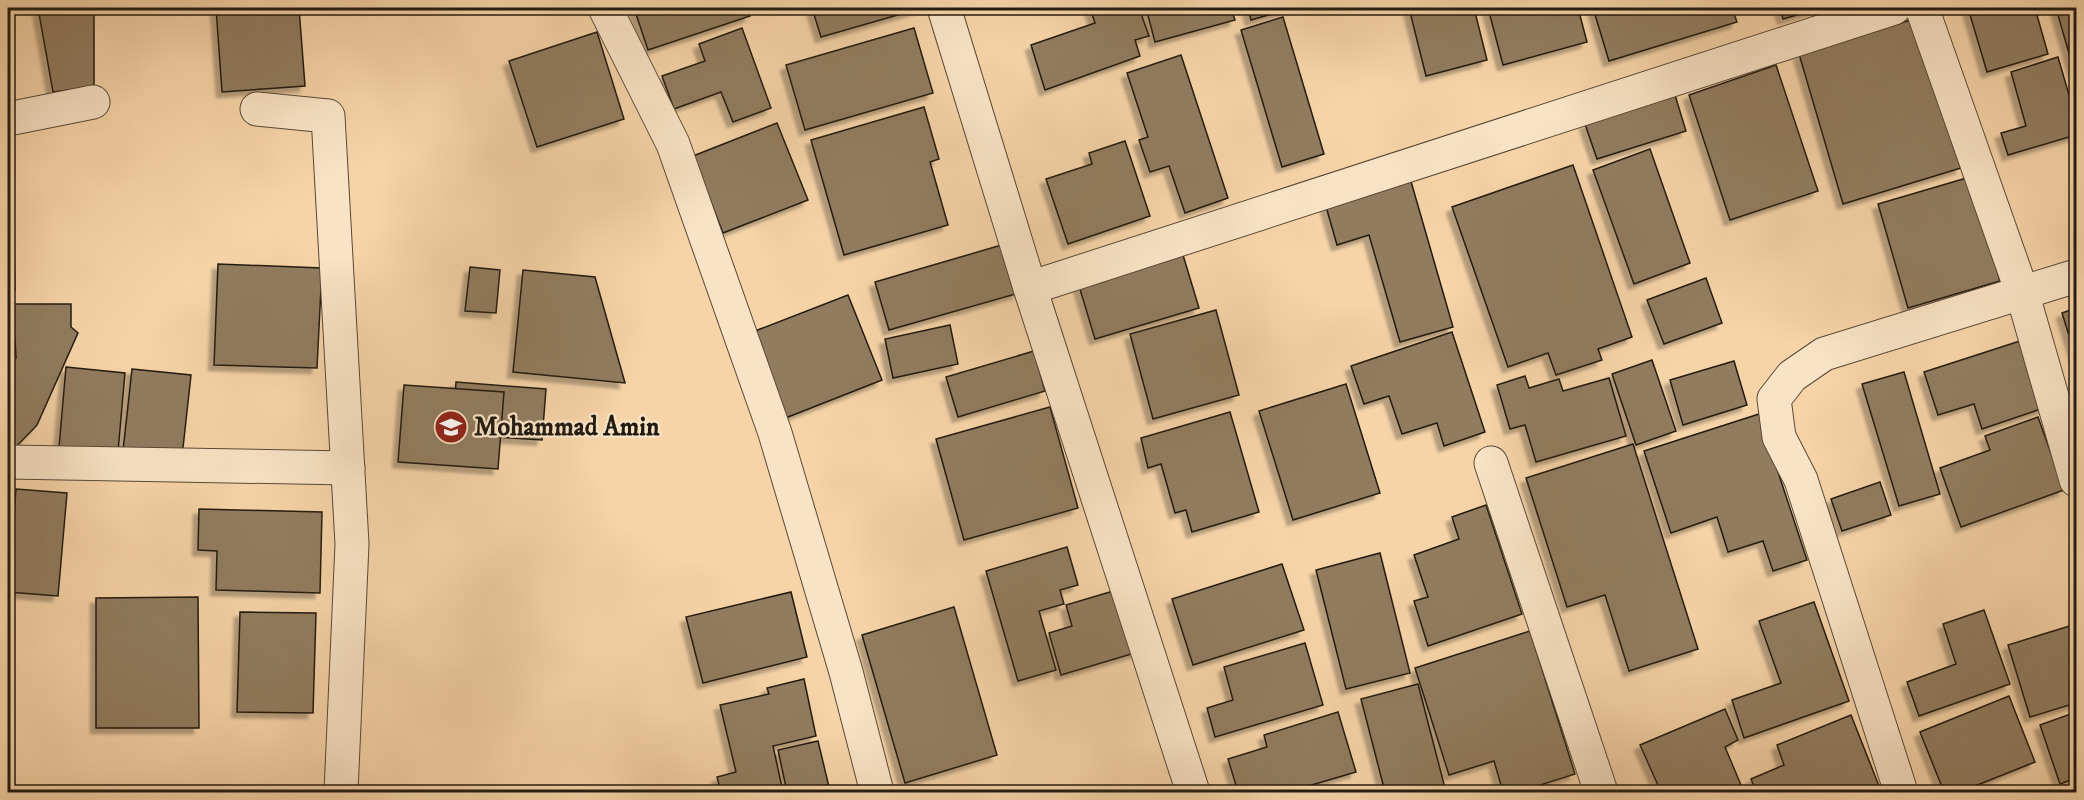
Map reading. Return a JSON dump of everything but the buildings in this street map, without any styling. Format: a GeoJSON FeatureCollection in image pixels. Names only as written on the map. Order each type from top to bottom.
{"type":"FeatureCollection","features":[{"type":"Feature","properties":{"kind":"street"},"geometry":{"type":"LineString","coordinates":[[605,8],[673,144],[776,433],[846,672],[877,792]]}},
{"type":"Feature","properties":{"kind":"street"},"geometry":{"type":"LineString","coordinates":[[944,8],[1030,288],[1193,792]]}},
{"type":"Feature","properties":{"kind":"street"},"geometry":{"type":"LineString","coordinates":[[1030,288],[1894,8]]}},
{"type":"Feature","properties":{"kind":"street"},"geometry":{"type":"LineString","coordinates":[[1922,8],[2022,292],[2076,480]]}},
{"type":"Feature","properties":{"kind":"street"},"geometry":{"type":"LineString","coordinates":[[8,119],[93,102]]}},
{"type":"Feature","properties":{"kind":"street"},"geometry":{"type":"LineString","coordinates":[[257,108],[328,116],[352,544],[340,792]]}},
{"type":"Feature","properties":{"kind":"street"},"geometry":{"type":"LineString","coordinates":[[1901,792],[1801,480],[1779,437],[1773,399],[1792,376],[1824,354],[2076,276]]}},
{"type":"Feature","properties":{"kind":"street"},"geometry":{"type":"LineString","coordinates":[[8,462],[348,468]]}},
{"type":"Feature","properties":{"kind":"street"},"geometry":{"type":"LineString","coordinates":[[1491,463],[1601,792]]}},
{"type":"Feature","properties":{"kind":"place","name":"Mohammad Amin"},"geometry":{"type":"Point","coordinates":[451,427]}}]}
